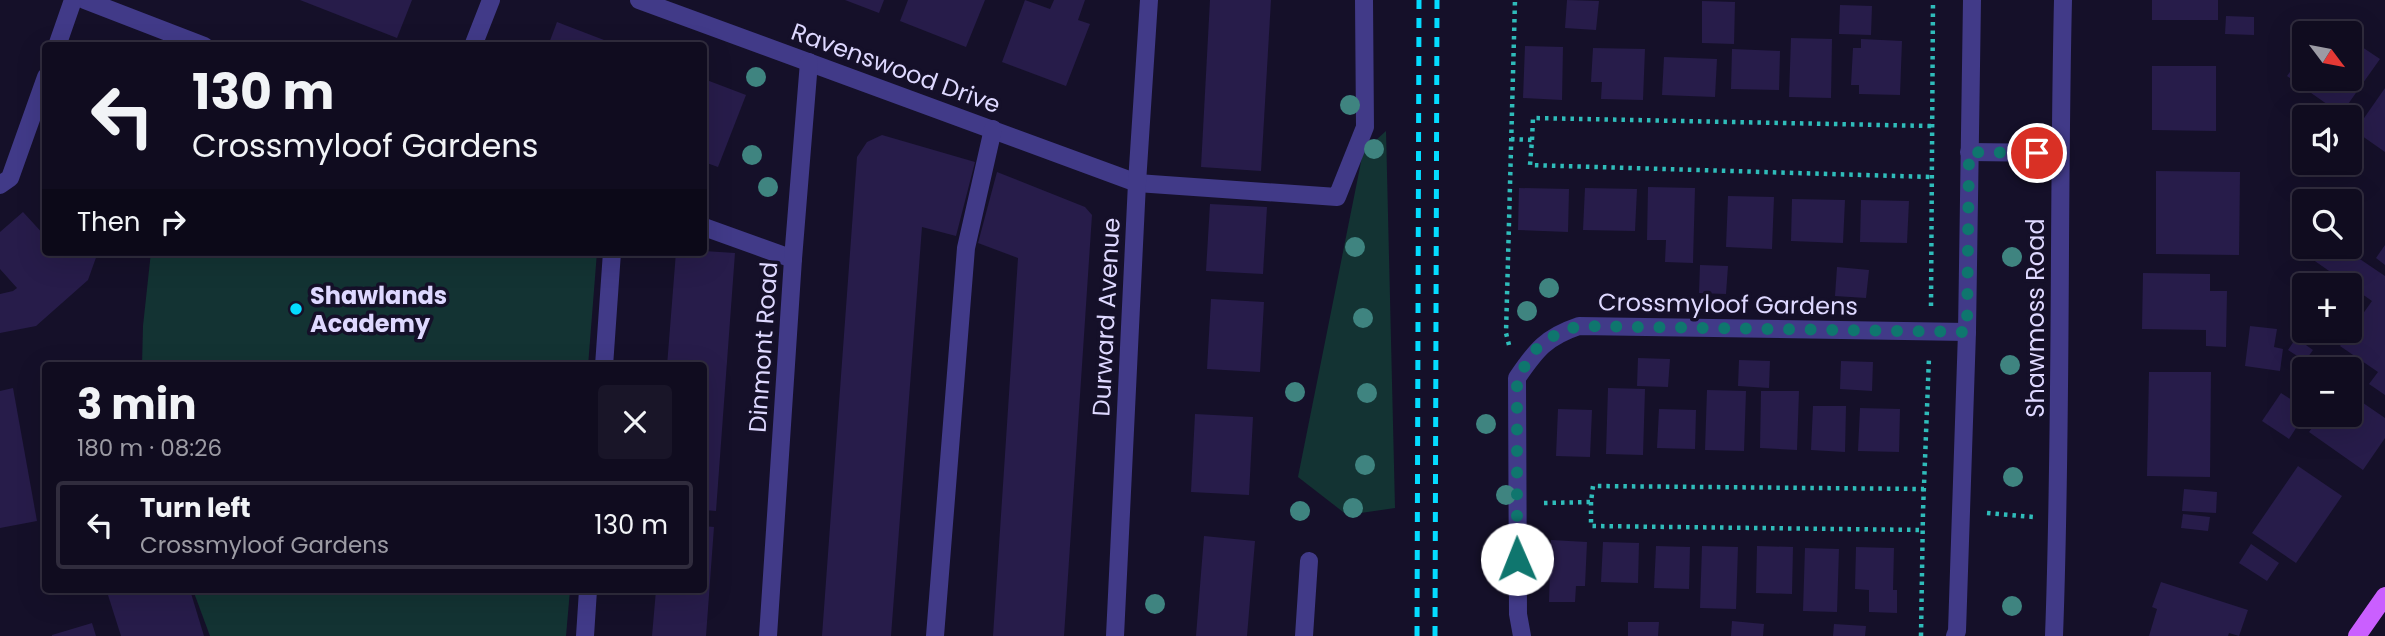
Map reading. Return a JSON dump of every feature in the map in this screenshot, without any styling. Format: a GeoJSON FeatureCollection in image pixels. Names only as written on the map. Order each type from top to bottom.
{"type":"FeatureCollection","features":[{"type":"Feature","properties":{"kind":"main road"},"geometry":{"type":"LineString","coordinates":[[2357,636],[2385,596]]}},
{"type":"Feature","properties":{"kind":"street"},"geometry":{"type":"LineString","coordinates":[[58,42],[73,0]]}},
{"type":"Feature","properties":{"kind":"street"},"geometry":{"type":"LineString","coordinates":[[85,0],[194,42]]}},
{"type":"Feature","properties":{"kind":"street"},"geometry":{"type":"LineString","coordinates":[[475,42],[491,0]]}},
{"type":"Feature","properties":{"kind":"street","name":"Ravenswood Drive"},"geometry":{"type":"LineString","coordinates":[[639,0],[1137,183],[1337,197],[1365,127],[1364,0]]}},
{"type":"Feature","properties":{"kind":"street","name":"Durward Avenue"},"geometry":{"type":"LineString","coordinates":[[1115,636],[1137,183],[1149,0]]}},
{"type":"Feature","properties":{"kind":"street"},"geometry":{"type":"LineString","coordinates":[[1955,636],[1967,332],[1972,0]]}},
{"type":"Feature","properties":{"kind":"street","name":"Shawmoss Road"},"geometry":{"type":"LineString","coordinates":[[2054,636],[2059,519],[2059,153],[2063,0]]}},
{"type":"Feature","properties":{"kind":"street","name":"Dinmont Road"},"geometry":{"type":"LineString","coordinates":[[768,636],[809,62]]}},
{"type":"Feature","properties":{"kind":"street"},"geometry":{"type":"LineString","coordinates":[[0,185],[9,178],[42,88]]}},
{"type":"Feature","properties":{"kind":"street"},"geometry":{"type":"LineString","coordinates":[[935,636],[966,248],[993,129]]}},
{"type":"Feature","properties":{"kind":"street"},"geometry":{"type":"LineString","coordinates":[[1969,152],[2059,153]]}},
{"type":"Feature","properties":{"kind":"street"},"geometry":{"type":"LineString","coordinates":[[707,228],[793,259]]}},
{"type":"Feature","properties":{"kind":"street"},"geometry":{"type":"LineString","coordinates":[[604,362],[612,256]]}},
{"type":"Feature","properties":{"kind":"street","name":"Crossmyloof Gardens"},"geometry":{"type":"LineString","coordinates":[[1517,378],[1537,348],[1559,332],[1579,326],[1967,332]]}},
{"type":"Feature","properties":{"kind":"street"},"geometry":{"type":"LineString","coordinates":[[1517,378],[1518,614],[1522,636]]}},
{"type":"Feature","properties":{"kind":"street"},"geometry":{"type":"LineString","coordinates":[[1304,636],[1309,561]]}},
{"type":"Feature","properties":{"kind":"street"},"geometry":{"type":"LineString","coordinates":[[584,636],[588,593]]}},
{"type":"Feature","properties":{"kind":"path"},"geometry":{"type":"LineString","coordinates":[[1515,0],[1506,333],[1517,378]]}},
{"type":"Feature","properties":{"kind":"path"},"geometry":{"type":"LineString","coordinates":[[1930,177],[1530,165],[1533,118],[1931,126]]}},
{"type":"Feature","properties":{"kind":"path"},"geometry":{"type":"LineString","coordinates":[[1511,139],[1532,140]]}},
{"type":"Feature","properties":{"kind":"path"},"geometry":{"type":"LineString","coordinates":[[1922,530],[1591,526],[1591,502],[1593,486],[1924,489]]}},
{"type":"Feature","properties":{"kind":"path"},"geometry":{"type":"LineString","coordinates":[[1517,504],[1591,502]]}},
{"type":"Feature","properties":{"kind":"path"},"geometry":{"type":"LineString","coordinates":[[1923,511],[1959,511],[2059,519]]}},
{"type":"Feature","properties":{"kind":"green space"},"geometry":{"type":"Polygon","coordinates":[[[1386,131],[1395,508],[1347,515],[1298,477],[1363,152],[1386,131]]]}},
{"type":"Feature","properties":{"kind":"green space"},"geometry":{"type":"Polygon","coordinates":[[[151,256],[597,256],[588,362],[142,362],[151,256]]]}},
{"type":"Feature","properties":{"kind":"green space"},"geometry":{"type":"Polygon","coordinates":[[[194,593],[570,593],[566,636],[210,636],[194,593]]]}},
{"type":"Feature","properties":{"kind":"building"},"geometry":{"type":"Polygon","coordinates":[[[300,0],[412,0],[397,38],[300,0]]]}},
{"type":"Feature","properties":{"kind":"building"},"geometry":{"type":"Polygon","coordinates":[[[845,0],[884,0],[879,13],[845,0]]]}},
{"type":"Feature","properties":{"kind":"building"},"geometry":{"type":"Polygon","coordinates":[[[908,0],[985,0],[966,47],[900,21],[908,0]]]}},
{"type":"Feature","properties":{"kind":"building"},"geometry":{"type":"Polygon","coordinates":[[[1025,0],[1050,9],[1054,0],[1085,0],[1078,20],[1090,24],[1066,86],[1002,62],[1025,0]]]}},
{"type":"Feature","properties":{"kind":"building"},"geometry":{"type":"Polygon","coordinates":[[[1210,0],[1271,0],[1261,171],[1201,167],[1210,0]]]}},
{"type":"Feature","properties":{"kind":"building"},"geometry":{"type":"Polygon","coordinates":[[[1567,0],[1599,1],[1596,30],[1565,28],[1567,0]]]}},
{"type":"Feature","properties":{"kind":"building"},"geometry":{"type":"Polygon","coordinates":[[[2152,0],[2218,0],[2218,20],[2152,20],[2152,0]]]}},
{"type":"Feature","properties":{"kind":"building"},"geometry":{"type":"Polygon","coordinates":[[[1702,1],[1735,2],[1734,44],[1702,43],[1702,1]]]}},
{"type":"Feature","properties":{"kind":"building"},"geometry":{"type":"Polygon","coordinates":[[[1840,5],[1872,6],[1871,35],[1839,34],[1840,5]]]}},
{"type":"Feature","properties":{"kind":"building"},"geometry":{"type":"Polygon","coordinates":[[[2226,16],[2254,17],[2254,35],[2225,34],[2226,16]]]}},
{"type":"Feature","properties":{"kind":"building"},"geometry":{"type":"Polygon","coordinates":[[[557,22],[609,42],[550,42],[557,22]]]}},
{"type":"Feature","properties":{"kind":"building"},"geometry":{"type":"Polygon","coordinates":[[[1791,38],[1832,39],[1831,98],[1789,97],[1791,38]]]}},
{"type":"Feature","properties":{"kind":"building"},"geometry":{"type":"Polygon","coordinates":[[[1861,39],[1902,41],[1900,95],[1859,94],[1859,85],[1851,85],[1853,48],[1861,48],[1861,39]]]}},
{"type":"Feature","properties":{"kind":"building"},"geometry":{"type":"Polygon","coordinates":[[[1525,46],[1563,47],[1562,100],[1523,98],[1525,46]]]}},
{"type":"Feature","properties":{"kind":"building"},"geometry":{"type":"Polygon","coordinates":[[[2362,47],[2380,59],[2362,84],[2362,47]]]}},
{"type":"Feature","properties":{"kind":"building"},"geometry":{"type":"Polygon","coordinates":[[[1593,48],[1645,49],[1643,100],[1601,99],[1602,82],[1591,82],[1593,48]]]}},
{"type":"Feature","properties":{"kind":"building"},"geometry":{"type":"Polygon","coordinates":[[[1732,49],[1780,51],[1779,90],[1731,89],[1732,49]]]}},
{"type":"Feature","properties":{"kind":"building"},"geometry":{"type":"Polygon","coordinates":[[[1664,57],[1717,59],[1715,97],[1662,95],[1664,57]]]}},
{"type":"Feature","properties":{"kind":"building"},"geometry":{"type":"Polygon","coordinates":[[[2152,66],[2216,66],[2216,131],[2152,130],[2152,66]]]}},
{"type":"Feature","properties":{"kind":"building"},"geometry":{"type":"Polygon","coordinates":[[[707,80],[746,95],[718,167],[707,163],[707,80]]]}},
{"type":"Feature","properties":{"kind":"building"},"geometry":{"type":"Polygon","coordinates":[[[2385,88],[2385,152],[2362,136],[2362,121],[2385,88]]]}},
{"type":"Feature","properties":{"kind":"building"},"geometry":{"type":"Polygon","coordinates":[[[2308,91],[2357,91],[2347,105],[2328,105],[2308,91]]]}},
{"type":"Feature","properties":{"kind":"building"},"geometry":{"type":"Polygon","coordinates":[[[882,135],[975,162],[956,236],[922,227],[891,636],[822,636],[857,157],[867,142],[882,135]]]}},
{"type":"Feature","properties":{"kind":"building"},"geometry":{"type":"Polygon","coordinates":[[[2156,171],[2240,172],[2239,255],[2156,254],[2156,171]]]}},
{"type":"Feature","properties":{"kind":"building"},"geometry":{"type":"Polygon","coordinates":[[[997,172],[1085,207],[1092,215],[1064,636],[993,636],[1018,258],[978,243],[997,172]]]}},
{"type":"Feature","properties":{"kind":"building"},"geometry":{"type":"Polygon","coordinates":[[[1648,187],[1695,188],[1693,263],[1665,262],[1666,240],[1647,240],[1648,187]]]}},
{"type":"Feature","properties":{"kind":"building"},"geometry":{"type":"Polygon","coordinates":[[[1519,188],[1569,189],[1568,232],[1518,230],[1519,188]]]}},
{"type":"Feature","properties":{"kind":"building"},"geometry":{"type":"Polygon","coordinates":[[[1585,188],[1637,189],[1635,231],[1583,230],[1585,188]]]}},
{"type":"Feature","properties":{"kind":"building"},"geometry":{"type":"Polygon","coordinates":[[[1728,196],[1774,197],[1772,249],[1726,247],[1728,196]]]}},
{"type":"Feature","properties":{"kind":"building"},"geometry":{"type":"Polygon","coordinates":[[[1792,199],[1845,200],[1843,243],[1791,241],[1792,199]]]}},
{"type":"Feature","properties":{"kind":"building"},"geometry":{"type":"Polygon","coordinates":[[[1861,200],[1909,201],[1907,243],[1860,242],[1861,200]]]}},
{"type":"Feature","properties":{"kind":"building"},"geometry":{"type":"Polygon","coordinates":[[[1210,204],[1267,207],[1263,274],[1206,271],[1210,204]]]}},
{"type":"Feature","properties":{"kind":"building"},"geometry":{"type":"Polygon","coordinates":[[[23,212],[42,233],[42,256],[97,256],[88,280],[36,326],[0,333],[0,294],[17,288],[0,269],[0,232],[23,212]]]}},
{"type":"Feature","properties":{"kind":"building"},"geometry":{"type":"Polygon","coordinates":[[[2385,245],[2385,265],[2376,258],[2385,245]]]}},
{"type":"Feature","properties":{"kind":"building"},"geometry":{"type":"Polygon","coordinates":[[[707,251],[735,253],[716,511],[707,510],[707,362],[667,362],[676,256],[707,256],[707,251]]]}},
{"type":"Feature","properties":{"kind":"building"},"geometry":{"type":"Polygon","coordinates":[[[2312,259],[2360,259],[2385,276],[2385,395],[2369,384],[2378,372],[2362,361],[2362,357],[2356,357],[2340,346],[2342,343],[2362,343],[2362,315],[2372,301],[2362,294],[2362,273],[2332,273],[2312,259]]]}},
{"type":"Feature","properties":{"kind":"building"},"geometry":{"type":"Polygon","coordinates":[[[1700,265],[1728,266],[1726,294],[1699,293],[1700,265]]]}},
{"type":"Feature","properties":{"kind":"building"},"geometry":{"type":"Polygon","coordinates":[[[1837,267],[1869,270],[1866,298],[1835,296],[1837,267]]]}},
{"type":"Feature","properties":{"kind":"building"},"geometry":{"type":"Polygon","coordinates":[[[2143,273],[2210,274],[2210,291],[2227,291],[2226,347],[2206,346],[2206,330],[2142,329],[2143,273]]]}},
{"type":"Feature","properties":{"kind":"building"},"geometry":{"type":"Polygon","coordinates":[[[1211,299],[1264,302],[1260,372],[1207,369],[1211,299]]]}},
{"type":"Feature","properties":{"kind":"building"},"geometry":{"type":"Polygon","coordinates":[[[2250,326],[2277,329],[2274,347],[2283,349],[2280,371],[2245,366],[2250,326]]]}},
{"type":"Feature","properties":{"kind":"building"},"geometry":{"type":"Polygon","coordinates":[[[2293,343],[2303,343],[2313,350],[2308,357],[2299,357],[2288,350],[2293,343]]]}},
{"type":"Feature","properties":{"kind":"building"},"geometry":{"type":"Polygon","coordinates":[[[1638,358],[1670,359],[1668,387],[1637,386],[1638,358]]]}},
{"type":"Feature","properties":{"kind":"building"},"geometry":{"type":"Polygon","coordinates":[[[1739,360],[1770,361],[1769,388],[1738,386],[1739,360]]]}},
{"type":"Feature","properties":{"kind":"building"},"geometry":{"type":"Polygon","coordinates":[[[1841,361],[1873,362],[1872,391],[1840,389],[1841,361]]]}},
{"type":"Feature","properties":{"kind":"building"},"geometry":{"type":"Polygon","coordinates":[[[2149,372],[2211,372],[2210,477],[2147,476],[2149,372]]]}},
{"type":"Feature","properties":{"kind":"building"},"geometry":{"type":"Polygon","coordinates":[[[13,388],[37,521],[0,528],[0,391],[13,388]]]}},
{"type":"Feature","properties":{"kind":"building"},"geometry":{"type":"Polygon","coordinates":[[[1608,388],[1645,389],[1643,455],[1606,454],[1608,388]]]}},
{"type":"Feature","properties":{"kind":"building"},"geometry":{"type":"Polygon","coordinates":[[[1707,390],[1746,391],[1744,451],[1705,450],[1707,390]]]}},
{"type":"Feature","properties":{"kind":"building"},"geometry":{"type":"Polygon","coordinates":[[[1761,391],[1799,391],[1797,450],[1760,448],[1761,391]]]}},
{"type":"Feature","properties":{"kind":"building"},"geometry":{"type":"Polygon","coordinates":[[[2281,393],[2292,400],[2292,427],[2297,427],[2289,439],[2262,421],[2281,393]]]}},
{"type":"Feature","properties":{"kind":"building"},"geometry":{"type":"Polygon","coordinates":[[[2362,402],[2385,418],[2385,438],[2363,470],[2309,432],[2313,427],[2362,427],[2362,402]]]}},
{"type":"Feature","properties":{"kind":"building"},"geometry":{"type":"Polygon","coordinates":[[[1813,406],[1846,406],[1845,452],[1811,450],[1813,406]]]}},
{"type":"Feature","properties":{"kind":"building"},"geometry":{"type":"Polygon","coordinates":[[[1860,408],[1900,409],[1899,452],[1858,451],[1860,408]]]}},
{"type":"Feature","properties":{"kind":"building"},"geometry":{"type":"Polygon","coordinates":[[[1558,409],[1592,410],[1590,457],[1556,456],[1558,409]]]}},
{"type":"Feature","properties":{"kind":"building"},"geometry":{"type":"Polygon","coordinates":[[[1659,409],[1696,410],[1695,449],[1657,448],[1659,409]]]}},
{"type":"Feature","properties":{"kind":"building"},"geometry":{"type":"Polygon","coordinates":[[[1195,414],[1253,417],[1249,495],[1191,492],[1195,414]]]}},
{"type":"Feature","properties":{"kind":"building"},"geometry":{"type":"Polygon","coordinates":[[[2298,466],[2342,496],[2296,563],[2252,533],[2298,466]]]}},
{"type":"Feature","properties":{"kind":"building"},"geometry":{"type":"Polygon","coordinates":[[[2184,489],[2217,492],[2216,513],[2182,511],[2184,489]]]}},
{"type":"Feature","properties":{"kind":"building"},"geometry":{"type":"Polygon","coordinates":[[[2183,514],[2210,517],[2208,531],[2181,528],[2183,514]]]}},
{"type":"Feature","properties":{"kind":"building"},"geometry":{"type":"Polygon","coordinates":[[[707,526],[714,527],[706,636],[652,636],[656,593],[707,593],[707,526]]]}},
{"type":"Feature","properties":{"kind":"building"},"geometry":{"type":"Polygon","coordinates":[[[1204,536],[1255,541],[1247,636],[1196,636],[1204,536]]]}},
{"type":"Feature","properties":{"kind":"building"},"geometry":{"type":"Polygon","coordinates":[[[1551,540],[1587,542],[1585,586],[1576,586],[1575,602],[1549,602],[1551,540]]]}},
{"type":"Feature","properties":{"kind":"building"},"geometry":{"type":"Polygon","coordinates":[[[1603,542],[1639,543],[1638,583],[1601,582],[1603,542]]]}},
{"type":"Feature","properties":{"kind":"building"},"geometry":{"type":"Polygon","coordinates":[[[2251,544],[2279,563],[2267,581],[2239,563],[2251,544]]]}},
{"type":"Feature","properties":{"kind":"building"},"geometry":{"type":"Polygon","coordinates":[[[1656,546],[1690,547],[1689,589],[1654,588],[1656,546]]]}},
{"type":"Feature","properties":{"kind":"building"},"geometry":{"type":"Polygon","coordinates":[[[1702,546],[1738,547],[1736,609],[1700,608],[1702,546]]]}},
{"type":"Feature","properties":{"kind":"building"},"geometry":{"type":"Polygon","coordinates":[[[1757,546],[1793,547],[1792,594],[1756,593],[1757,546]]]}},
{"type":"Feature","properties":{"kind":"building"},"geometry":{"type":"Polygon","coordinates":[[[1856,547],[1894,548],[1893,590],[1897,590],[1897,613],[1869,612],[1869,590],[1855,589],[1856,547]]]}},
{"type":"Feature","properties":{"kind":"building"},"geometry":{"type":"Polygon","coordinates":[[[1805,548],[1839,549],[1837,612],[1803,611],[1805,548]]]}},
{"type":"Feature","properties":{"kind":"building"},"geometry":{"type":"Polygon","coordinates":[[[2161,582],[2248,610],[2239,636],[2229,633],[2228,636],[2149,636],[2157,609],[2152,607],[2161,582]]]}},
{"type":"Feature","properties":{"kind":"building"},"geometry":{"type":"Polygon","coordinates":[[[191,593],[204,636],[121,636],[108,595],[191,593]]]}},
{"type":"Feature","properties":{"kind":"building"},"geometry":{"type":"Polygon","coordinates":[[[1732,621],[1764,624],[1763,636],[1731,636],[1732,621]]]}},
{"type":"Feature","properties":{"kind":"building"},"geometry":{"type":"Polygon","coordinates":[[[1628,622],[1659,622],[1658,636],[1628,636],[1628,622]]]}},
{"type":"Feature","properties":{"kind":"building"},"geometry":{"type":"Polygon","coordinates":[[[92,623],[96,636],[52,636],[52,635],[92,623]]]}},
{"type":"Feature","properties":{"kind":"building"},"geometry":{"type":"Polygon","coordinates":[[[1834,624],[1866,626],[1865,636],[1833,636],[1834,624]]]}},
{"type":"Feature","properties":{"kind":"railway"},"geometry":{"type":"LineString","coordinates":[[1417,636],[1419,0]]}},
{"type":"Feature","properties":{"kind":"railway"},"geometry":{"type":"LineString","coordinates":[[1435,636],[1437,0]]}},
{"type":"Feature","properties":{"kind":"place","name":"Shawlands Academy"},"geometry":{"type":"Point","coordinates":[296,309]}},
{"type":"Feature","properties":{"kind":"route"},"geometry":{"type":"LineString","coordinates":[[1517,559],[1517,378],[1537,348],[1559,332],[1579,326],[1967,332],[1969,152],[2037,153]]}}]}
